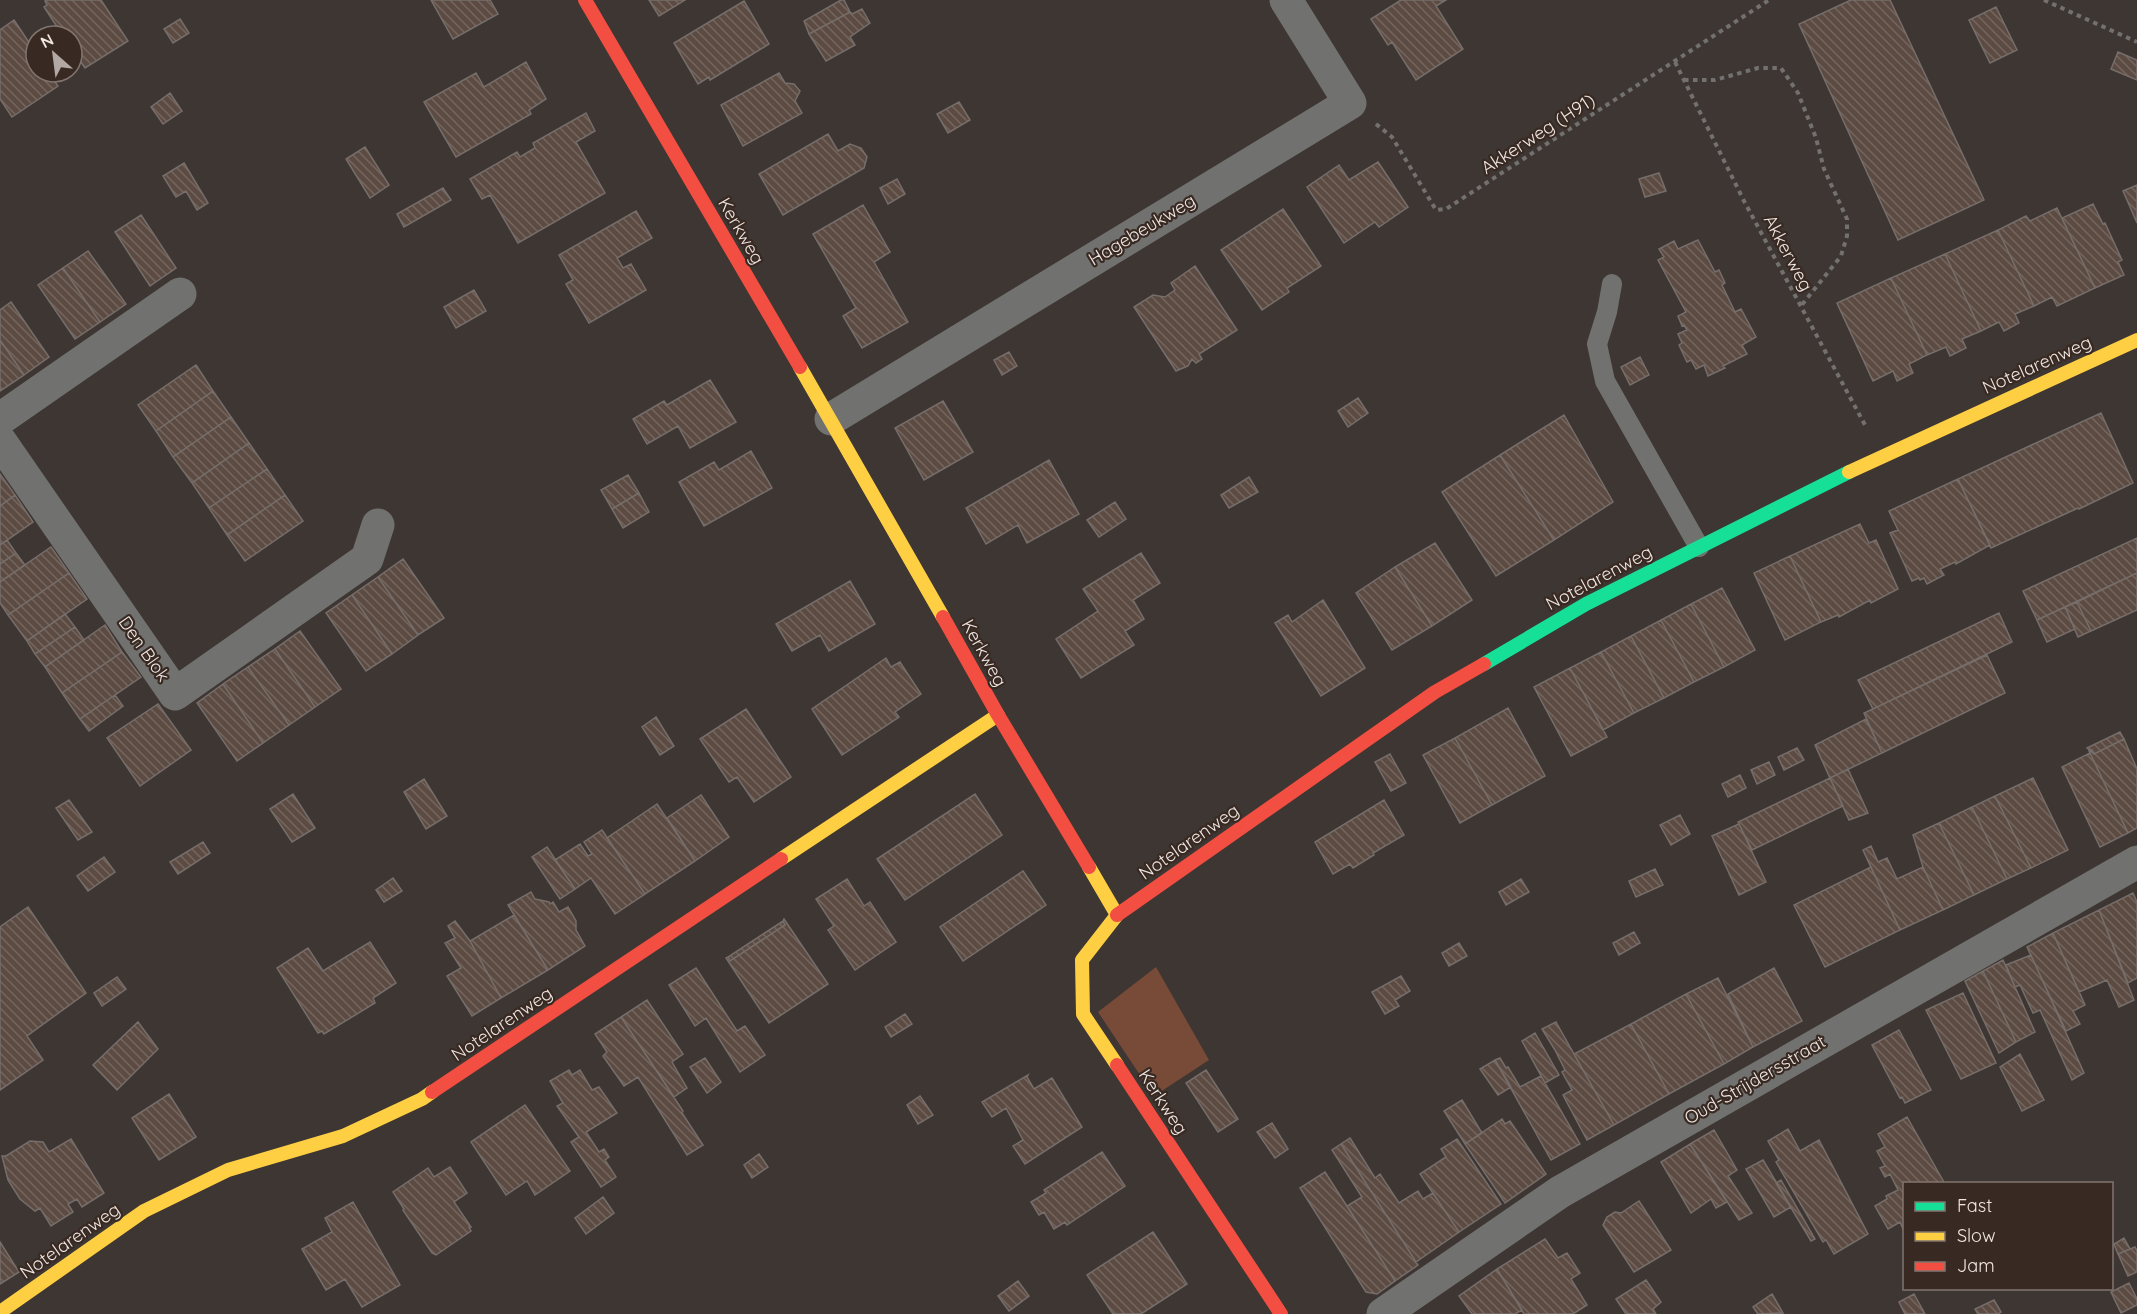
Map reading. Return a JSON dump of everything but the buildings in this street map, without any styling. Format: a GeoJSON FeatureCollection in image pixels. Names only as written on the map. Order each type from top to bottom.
{"type":"FeatureCollection","features":[{"type":"Feature","properties":{"kind":"street","name":"Kerkweg"},"geometry":{"type":"LineString","coordinates":[[585,0],[831,419],[998,715],[1117,915],[1082,960],[1083,1014],[1281,1314]]}},
{"type":"Feature","properties":{"kind":"street"},"geometry":{"type":"LineString","coordinates":[[1286,0],[1350,103]]}},
{"type":"Feature","properties":{"kind":"street","name":"Hagebeukweg"},"geometry":{"type":"LineString","coordinates":[[831,419],[1350,103]]}},
{"type":"Feature","properties":{"kind":"street"},"geometry":{"type":"LineString","coordinates":[[0,419],[180,294]]}},
{"type":"Feature","properties":{"kind":"street","name":"Notelarenweg"},"geometry":{"type":"LineString","coordinates":[[1117,915],[1435,692],[1586,604],[1881,456],[2137,340]]}},
{"type":"Feature","properties":{"kind":"street","name":"Den Blok"},"geometry":{"type":"LineString","coordinates":[[0,441],[175,694],[367,559],[378,525]]}},
{"type":"Feature","properties":{"kind":"street","name":"Notelarenweg"},"geometry":{"type":"LineString","coordinates":[[0,1312],[144,1211],[228,1170],[343,1136],[422,1099],[998,715]]}},
{"type":"Feature","properties":{"kind":"street","name":"Oud-Strijdersstraat"},"geometry":{"type":"LineString","coordinates":[[1383,1314],[1560,1192],[2137,862]]}},
{"type":"Feature","properties":{"kind":"lane"},"geometry":{"type":"LineString","coordinates":[[1612,284],[1607,312],[1597,344],[1605,381],[1699,547]]}},
{"type":"Feature","properties":{"kind":"path","name":"Akkerweg (H91)"},"geometry":{"type":"LineString","coordinates":[[1350,103],[1392,137],[1436,210],[1446,209],[1769,0]]}},
{"type":"Feature","properties":{"kind":"path"},"geometry":{"type":"LineString","coordinates":[[2044,0],[2137,42]]}},
{"type":"Feature","properties":{"kind":"path","name":"Akkerweg"},"geometry":{"type":"LineString","coordinates":[[1675,62],[1744,201],[1881,456]]}},
{"type":"Feature","properties":{"kind":"path"},"geometry":{"type":"LineString","coordinates":[[1684,80],[1715,80],[1758,68],[1781,68],[1798,93],[1816,138],[1824,169],[1847,219],[1847,237],[1841,256],[1800,306]]}},
{"type":"Feature","properties":{"kind":"shaded area"},"geometry":{"type":"Polygon","coordinates":[[[1156,967],[1209,1060],[1154,1096],[1098,1012],[1156,967]]]}},
{"type":"Feature","properties":{"kind":"traffic: fast"},"geometry":{"type":"LineString","coordinates":[[1484,664],[1586,604],[1849,472]]}},
{"type":"Feature","properties":{"kind":"traffic: slow"},"geometry":{"type":"LineString","coordinates":[[1849,472],[2137,340]]}},
{"type":"Feature","properties":{"kind":"traffic: slow"},"geometry":{"type":"LineString","coordinates":[[800,367],[943,617]]}},
{"type":"Feature","properties":{"kind":"traffic: slow"},"geometry":{"type":"LineString","coordinates":[[781,859],[998,715]]}},
{"type":"Feature","properties":{"kind":"traffic: slow"},"geometry":{"type":"LineString","coordinates":[[1089,867],[1117,915],[1082,960],[1083,1014],[1117,1065]]}},
{"type":"Feature","properties":{"kind":"traffic: slow"},"geometry":{"type":"LineString","coordinates":[[0,1312],[144,1211],[228,1170],[343,1136],[422,1099],[432,1092]]}},
{"type":"Feature","properties":{"kind":"traffic: jam"},"geometry":{"type":"LineString","coordinates":[[585,0],[800,367]]}},
{"type":"Feature","properties":{"kind":"traffic: jam"},"geometry":{"type":"LineString","coordinates":[[943,617],[998,715],[1089,867]]}},
{"type":"Feature","properties":{"kind":"traffic: jam"},"geometry":{"type":"LineString","coordinates":[[1117,915],[1435,692],[1484,664]]}},
{"type":"Feature","properties":{"kind":"traffic: jam"},"geometry":{"type":"LineString","coordinates":[[432,1092],[781,859]]}},
{"type":"Feature","properties":{"kind":"traffic: jam"},"geometry":{"type":"LineString","coordinates":[[1117,1065],[1281,1314]]}}]}
